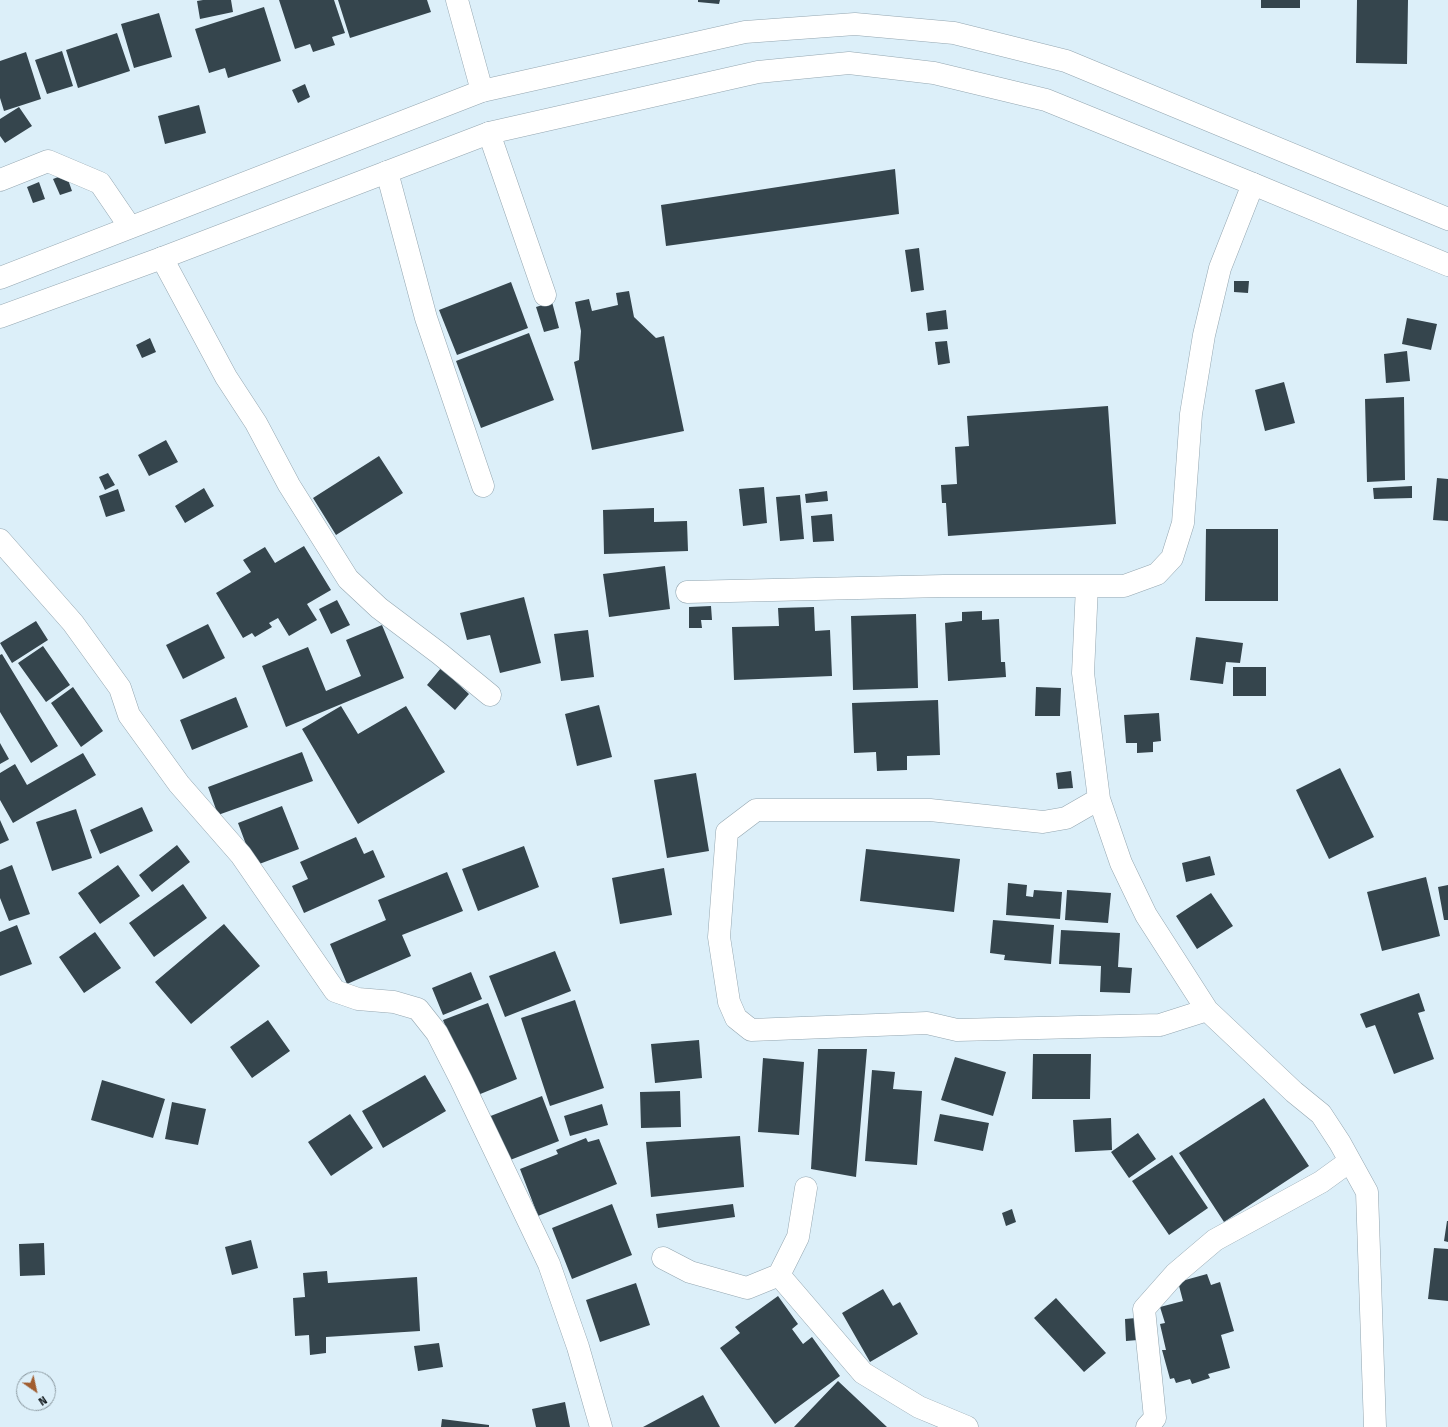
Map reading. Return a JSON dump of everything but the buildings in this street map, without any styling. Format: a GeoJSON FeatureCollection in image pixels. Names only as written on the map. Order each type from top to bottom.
{"type":"FeatureCollection","features":[{"type":"Feature","properties":{"kind":"street"},"geometry":{"type":"LineString","coordinates":[[457,0],[482,91]]}},
{"type":"Feature","properties":{"kind":"street"},"geometry":{"type":"LineString","coordinates":[[0,278],[482,91],[745,32],[855,24],[954,33],[1066,61],[1448,219]]}},
{"type":"Feature","properties":{"kind":"street"},"geometry":{"type":"LineString","coordinates":[[0,317],[162,258],[489,133],[758,72],[848,63],[934,74],[1046,100],[1448,265]]}},
{"type":"Feature","properties":{"kind":"street"},"geometry":{"type":"LineString","coordinates":[[489,133],[545,295]]}},
{"type":"Feature","properties":{"kind":"street"},"geometry":{"type":"LineString","coordinates":[[0,180],[48,161],[100,183],[130,227]]}},
{"type":"Feature","properties":{"kind":"street"},"geometry":{"type":"LineString","coordinates":[[387,172],[426,318],[483,486]]}},
{"type":"Feature","properties":{"kind":"street"},"geometry":{"type":"LineString","coordinates":[[687,592],[944,586],[1124,586],[1156,574],[1172,558],[1183,523],[1191,414],[1204,335],[1220,268],[1253,184]]}},
{"type":"Feature","properties":{"kind":"street"},"geometry":{"type":"LineString","coordinates":[[162,258],[226,377],[256,423],[289,485],[348,579],[380,608],[490,695]]}},
{"type":"Feature","properties":{"kind":"street"},"geometry":{"type":"LineString","coordinates":[[0,540],[74,623],[120,688],[123,702],[129,715],[179,784],[241,855],[335,992],[358,999],[394,1002],[418,1009],[437,1033],[549,1264],[578,1347],[601,1427]]}},
{"type":"Feature","properties":{"kind":"street"},"geometry":{"type":"LineString","coordinates":[[1087,586],[1083,673],[1099,799],[1121,863],[1146,915],[1207,1010],[1294,1092],[1321,1114],[1340,1143],[1367,1192],[1375,1427]]}},
{"type":"Feature","properties":{"kind":"street"},"geometry":{"type":"LineString","coordinates":[[1099,799],[1066,818],[1043,822],[930,810],[756,810],[727,832],[719,937],[729,1002],[736,1018],[751,1030],[927,1023],[956,1030],[1160,1024],[1207,1010]]}},
{"type":"Feature","properties":{"kind":"street"},"geometry":{"type":"LineString","coordinates":[[1147,1427],[1155,1418],[1144,1309],[1175,1274],[1215,1240],[1321,1182],[1350,1161]]}},
{"type":"Feature","properties":{"kind":"street"},"geometry":{"type":"LineString","coordinates":[[663,1258],[690,1272],[747,1288],[778,1275],[798,1237],[806,1188]]}},
{"type":"Feature","properties":{"kind":"street"},"geometry":{"type":"LineString","coordinates":[[778,1275],[863,1373],[919,1407],[967,1427]]}}]}
